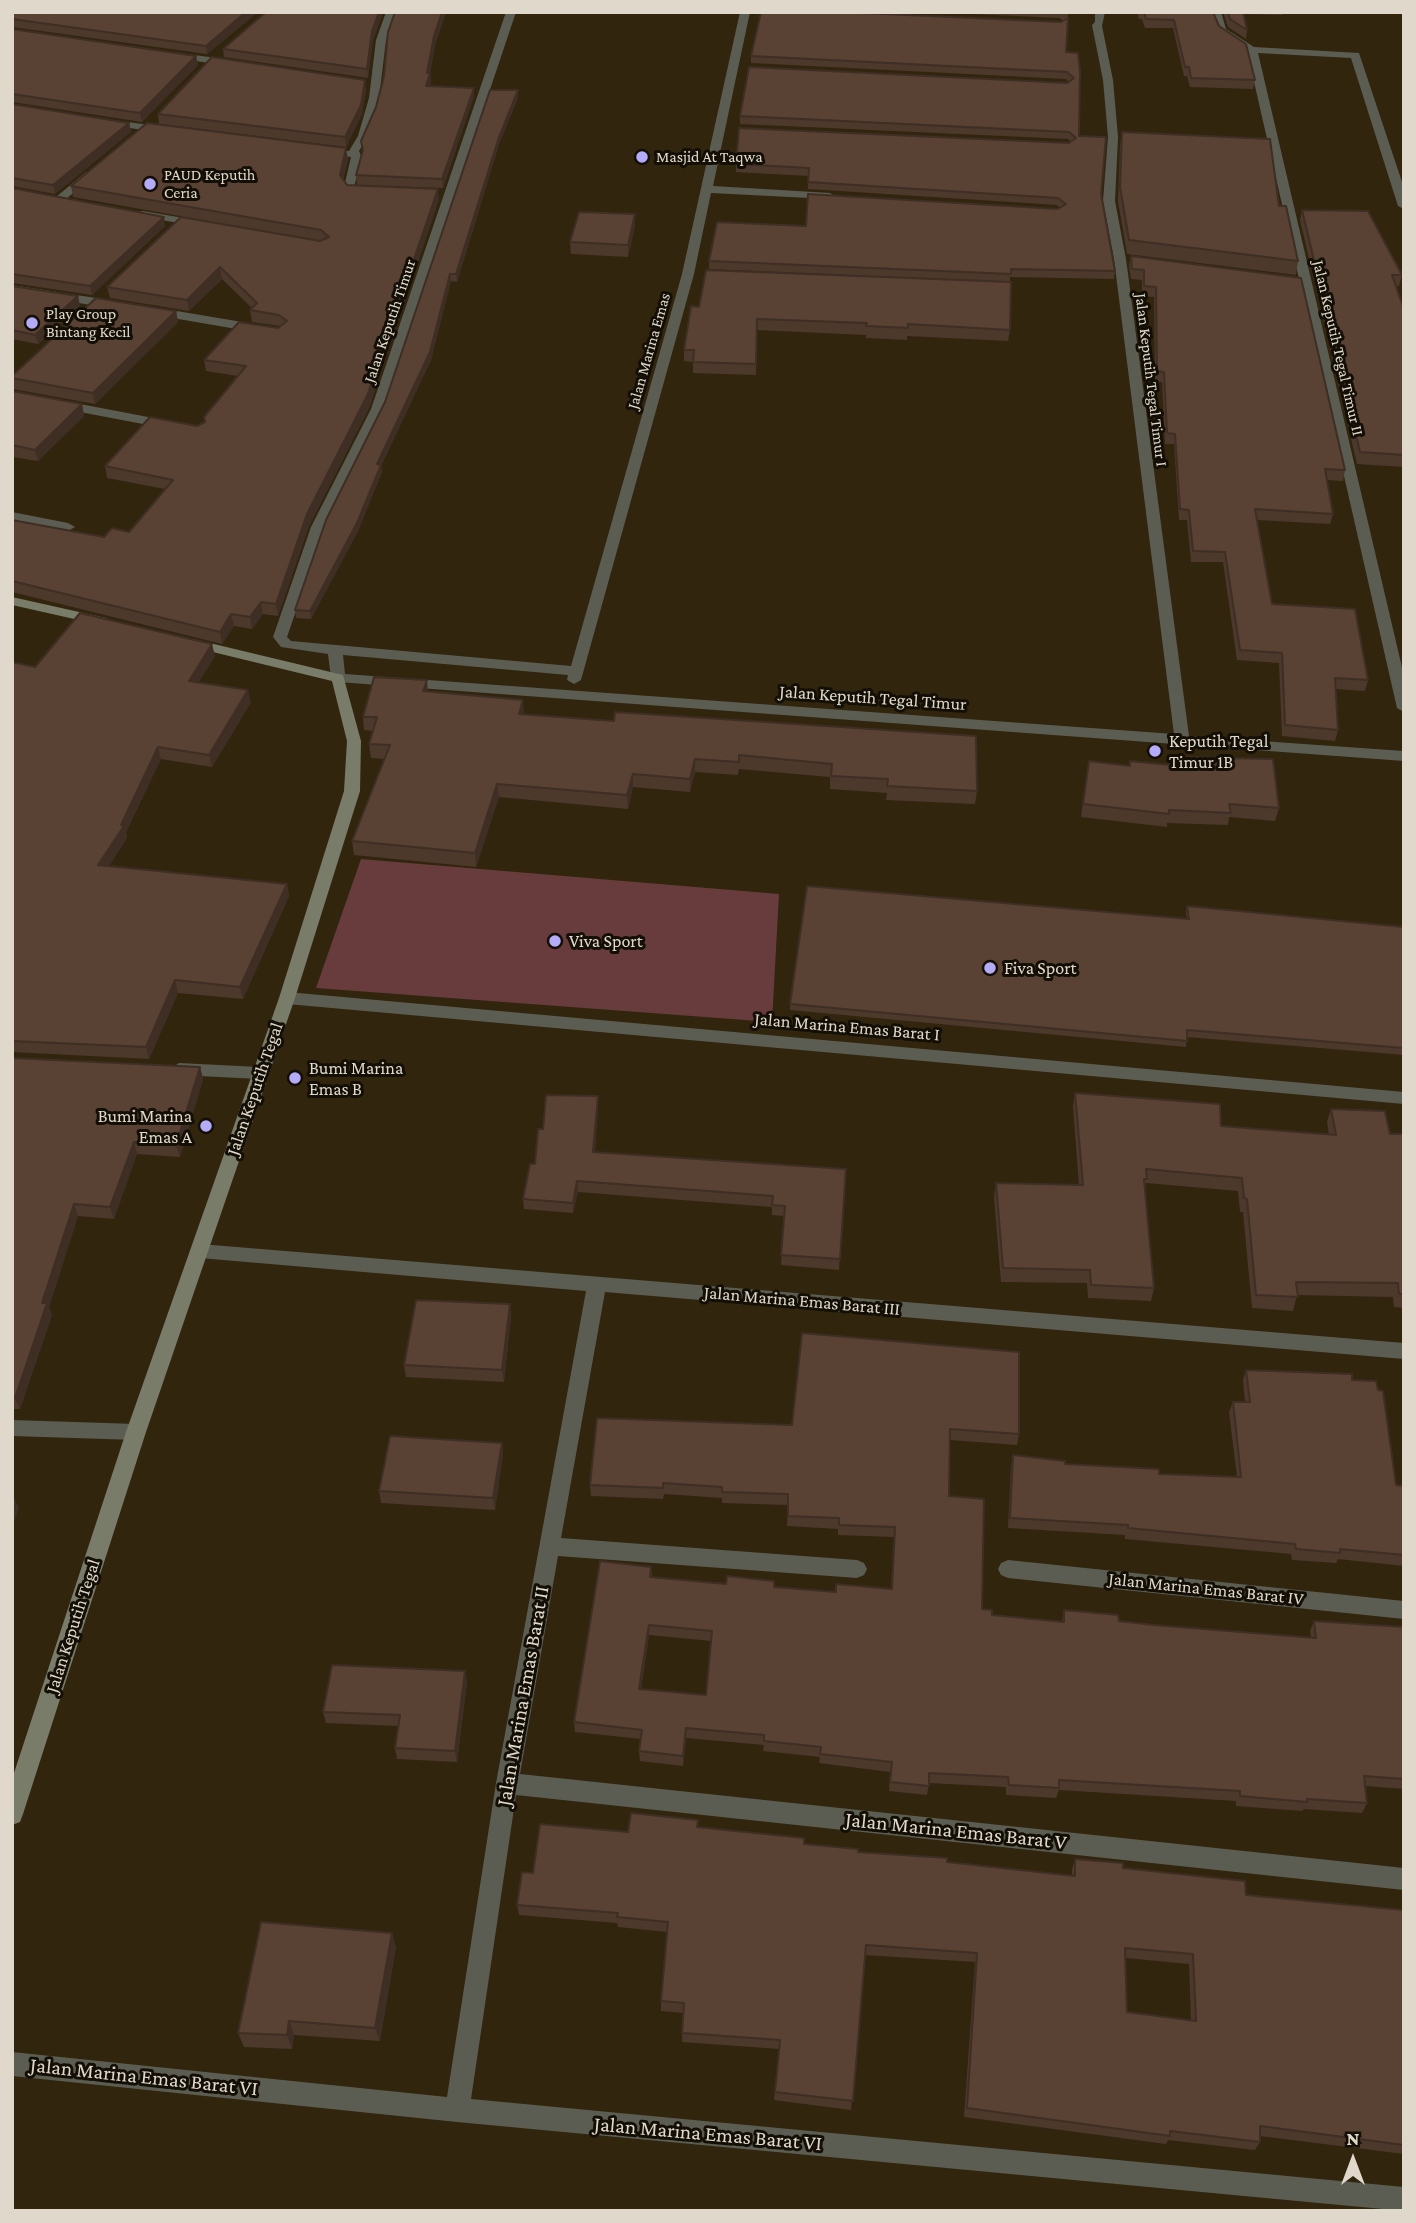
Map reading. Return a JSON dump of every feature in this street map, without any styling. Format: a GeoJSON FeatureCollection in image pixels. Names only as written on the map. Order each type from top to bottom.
{"type":"FeatureCollection","features":[{"type":"Feature","properties":{"kind":"main road"},"geometry":{"type":"LineString","coordinates":[[12,601],[120,626]]}},
{"type":"Feature","properties":{"kind":"main road"},"geometry":{"type":"LineString","coordinates":[[174,638],[338,678]]}},
{"type":"Feature","properties":{"kind":"main road","name":"Jalan Keputih Tegal"},"geometry":{"type":"LineString","coordinates":[[12,1814],[136,1432],[287,998],[352,791],[355,769],[354,741],[338,678]]}},
{"type":"Feature","properties":{"kind":"street","name":"Jalan Keputih Timur"},"geometry":{"type":"LineString","coordinates":[[335,652],[291,646],[282,640],[280,632],[317,527],[377,409],[443,194],[511,12]]}},
{"type":"Feature","properties":{"kind":"street","name":"Jalan Marina Emas"},"geometry":{"type":"LineString","coordinates":[[570,694],[688,274],[745,12]]}},
{"type":"Feature","properties":{"kind":"street"},"geometry":{"type":"LineString","coordinates":[[1216,12],[1222,30],[1252,50],[1355,55],[1404,206]]}},
{"type":"Feature","properties":{"kind":"street"},"geometry":{"type":"LineString","coordinates":[[386,192],[352,191],[349,187],[354,174],[355,152],[370,115],[377,86],[381,40],[388,13]]}},
{"type":"Feature","properties":{"kind":"street","name":"Jalan Keputih Tegal Timur I"},"geometry":{"type":"LineString","coordinates":[[1099,19],[1113,137],[1109,201],[1127,260],[1182,740]]}},
{"type":"Feature","properties":{"kind":"street","name":"Jalan Keputih Tegal Timur II"},"geometry":{"type":"LineString","coordinates":[[1252,50],[1301,282],[1404,708]]}},
{"type":"Feature","properties":{"kind":"street"},"geometry":{"type":"LineString","coordinates":[[158,53],[215,57],[239,64]]}},
{"type":"Feature","properties":{"kind":"street"},"geometry":{"type":"LineString","coordinates":[[202,69],[215,57]]}},
{"type":"Feature","properties":{"kind":"street"},"geometry":{"type":"LineString","coordinates":[[733,68],[747,68]]}},
{"type":"Feature","properties":{"kind":"street"},"geometry":{"type":"LineString","coordinates":[[363,83],[377,86]]}},
{"type":"Feature","properties":{"kind":"street"},"geometry":{"type":"LineString","coordinates":[[128,142],[155,118]]}},
{"type":"Feature","properties":{"kind":"street"},"geometry":{"type":"LineString","coordinates":[[88,119],[171,131]]}},
{"type":"Feature","properties":{"kind":"street"},"geometry":{"type":"LineString","coordinates":[[720,129],[734,130]]}},
{"type":"Feature","properties":{"kind":"street"},"geometry":{"type":"LineString","coordinates":[[314,151],[340,154],[355,152]]}},
{"type":"Feature","properties":{"kind":"street"},"geometry":{"type":"LineString","coordinates":[[73,202],[54,199],[101,165]]}},
{"type":"Feature","properties":{"kind":"street"},"geometry":{"type":"LineString","coordinates":[[706,189],[841,197]]}},
{"type":"Feature","properties":{"kind":"street"},"geometry":{"type":"LineString","coordinates":[[127,211],[176,225],[219,228]]}},
{"type":"Feature","properties":{"kind":"street"},"geometry":{"type":"LineString","coordinates":[[688,274],[702,275]]}},
{"type":"Feature","properties":{"kind":"street"},"geometry":{"type":"LineString","coordinates":[[12,288],[123,306]]}},
{"type":"Feature","properties":{"kind":"street"},"geometry":{"type":"LineString","coordinates":[[136,309],[267,331]]}},
{"type":"Feature","properties":{"kind":"street"},"geometry":{"type":"LineString","coordinates":[[12,395],[186,428]]}},
{"type":"Feature","properties":{"kind":"street"},"geometry":{"type":"LineString","coordinates":[[12,516],[68,527]]}},
{"type":"Feature","properties":{"kind":"street"},"geometry":{"type":"LineString","coordinates":[[338,678],[335,652],[576,671]]}},
{"type":"Feature","properties":{"kind":"street","name":"Jalan Keputih Tegal Timur"},"geometry":{"type":"LineString","coordinates":[[338,678],[1404,757]]}},
{"type":"Feature","properties":{"kind":"street","name":"Jalan Marina Emas Barat I"},"geometry":{"type":"LineString","coordinates":[[287,998],[1404,1098]]}},
{"type":"Feature","properties":{"kind":"street"},"geometry":{"type":"LineString","coordinates":[[155,1068],[259,1073]]}},
{"type":"Feature","properties":{"kind":"street","name":"Jalan Marina Emas Barat III"},"geometry":{"type":"LineString","coordinates":[[200,1251],[1404,1351]]}},
{"type":"Feature","properties":{"kind":"street","name":"Jalan Marina Emas Barat II"},"geometry":{"type":"LineString","coordinates":[[457,2110],[507,1783],[597,1284]]}},
{"type":"Feature","properties":{"kind":"street"},"geometry":{"type":"LineString","coordinates":[[12,1428],[136,1432]]}},
{"type":"Feature","properties":{"kind":"street"},"geometry":{"type":"LineString","coordinates":[[549,1546],[857,1569]]}},
{"type":"Feature","properties":{"kind":"street","name":"Jalan Marina Emas Barat IV"},"geometry":{"type":"LineString","coordinates":[[1008,1569],[1404,1610]]}},
{"type":"Feature","properties":{"kind":"street","name":"Jalan Marina Emas Barat V"},"geometry":{"type":"LineString","coordinates":[[507,1783],[1404,1879]]}},
{"type":"Feature","properties":{"kind":"street","name":"Jalan Marina Emas Barat VI"},"geometry":{"type":"LineString","coordinates":[[12,2064],[457,2110],[1404,2200]]}},
{"type":"Feature","properties":{"kind":"shaded area","name":"Viva Sport"},"geometry":{"type":"Polygon","coordinates":[[[361,859],[779,894],[772,1022],[316,988],[361,859]]]}},
{"type":"Feature","properties":{"kind":"building"},"geometry":{"type":"Polygon","coordinates":[[[12,12],[246,12],[206,46],[12,19],[12,12]]]}},
{"type":"Feature","properties":{"kind":"building"},"geometry":{"type":"Polygon","coordinates":[[[266,12],[379,12],[372,31],[367,69],[223,49],[266,12]]]}},
{"type":"Feature","properties":{"kind":"building"},"geometry":{"type":"Polygon","coordinates":[[[395,12],[442,12],[434,36],[426,86],[474,88],[442,179],[356,175],[363,150],[361,141],[376,107],[384,76],[388,32],[395,12]]]}},
{"type":"Feature","properties":{"kind":"building"},"geometry":{"type":"Polygon","coordinates":[[[761,12],[840,12],[1061,22],[1068,18],[1066,52],[1078,53],[1080,72],[1079,136],[1106,137],[1101,194],[1115,271],[1011,269],[1011,274],[709,261],[717,222],[806,226],[808,194],[1058,209],[1066,204],[1058,198],[808,182],[809,168],[736,164],[739,128],[1069,143],[1076,138],[1069,132],[740,116],[749,67],[1067,83],[1074,78],[1067,72],[751,56],[761,12]]]}},
{"type":"Feature","properties":{"kind":"building"},"geometry":{"type":"Polygon","coordinates":[[[1144,12],[1213,12],[1219,26],[1246,44],[1255,80],[1191,78],[1189,67],[1185,67],[1174,20],[1146,19],[1144,12]]]}},
{"type":"Feature","properties":{"kind":"building"},"geometry":{"type":"Polygon","coordinates":[[[1228,12],[1243,12],[1247,30],[1230,19],[1228,12]]]}},
{"type":"Feature","properties":{"kind":"building"},"geometry":{"type":"Polygon","coordinates":[[[12,29],[196,56],[140,113],[12,94],[12,29]]]}},
{"type":"Feature","properties":{"kind":"building"},"geometry":{"type":"Polygon","coordinates":[[[212,57],[365,80],[361,105],[345,137],[158,114],[212,57]]]}},
{"type":"Feature","properties":{"kind":"building"},"geometry":{"type":"Polygon","coordinates":[[[490,90],[518,90],[499,137],[456,274],[450,274],[430,352],[377,464],[381,465],[357,523],[310,611],[295,610],[326,520],[385,402],[490,90]]]}},
{"type":"Feature","properties":{"kind":"building"},"geometry":{"type":"Polygon","coordinates":[[[12,104],[129,123],[53,185],[12,178],[12,104]]]}},
{"type":"Feature","properties":{"kind":"building"},"geometry":{"type":"Polygon","coordinates":[[[147,123],[346,148],[340,175],[347,185],[438,189],[367,396],[307,514],[276,604],[261,602],[250,617],[231,614],[220,632],[12,581],[12,520],[104,537],[112,528],[129,532],[173,480],[105,466],[150,417],[197,426],[205,422],[204,417],[246,366],[204,360],[239,322],[278,328],[287,321],[279,315],[250,310],[257,303],[220,267],[187,300],[107,287],[181,217],[320,241],[329,237],[321,230],[71,186],[147,123]]]}},
{"type":"Feature","properties":{"kind":"building"},"geometry":{"type":"Polygon","coordinates":[[[1122,132],[1270,139],[1279,206],[1286,206],[1298,261],[1129,240],[1120,187],[1122,132]]]}},
{"type":"Feature","properties":{"kind":"building"},"geometry":{"type":"Polygon","coordinates":[[[12,188],[164,217],[90,286],[12,274],[12,188]]]}},
{"type":"Feature","properties":{"kind":"building"},"geometry":{"type":"Polygon","coordinates":[[[1302,210],[1368,211],[1402,275],[1392,275],[1404,309],[1404,455],[1360,452],[1302,210]]]}},
{"type":"Feature","properties":{"kind":"building"},"geometry":{"type":"Polygon","coordinates":[[[579,212],[635,214],[628,245],[570,242],[579,212]]]}},
{"type":"Feature","properties":{"kind":"building"},"geometry":{"type":"Polygon","coordinates":[[[1131,256],[1301,278],[1345,470],[1325,469],[1333,514],[1255,509],[1272,604],[1355,609],[1368,680],[1335,678],[1338,730],[1285,725],[1282,653],[1240,650],[1225,552],[1193,551],[1189,510],[1180,509],[1175,434],[1167,433],[1164,372],[1157,371],[1156,287],[1144,286],[1144,270],[1132,269],[1131,256]]]}},
{"type":"Feature","properties":{"kind":"building"},"geometry":{"type":"Polygon","coordinates":[[[706,270],[1011,282],[1010,330],[908,324],[908,328],[866,326],[867,323],[757,319],[756,364],[693,362],[694,350],[684,350],[691,306],[699,307],[706,270]]]}},
{"type":"Feature","properties":{"kind":"building"},"geometry":{"type":"Polygon","coordinates":[[[12,286],[78,296],[35,335],[12,330],[12,286]]]}},
{"type":"Feature","properties":{"kind":"building"},"geometry":{"type":"Polygon","coordinates":[[[96,298],[176,311],[93,393],[12,378],[12,376],[96,298]]]}},
{"type":"Feature","properties":{"kind":"building"},"geometry":{"type":"Polygon","coordinates":[[[12,391],[82,404],[35,450],[12,445],[12,391]]]}},
{"type":"Feature","properties":{"kind":"building"},"geometry":{"type":"Polygon","coordinates":[[[80,613],[212,644],[189,681],[248,690],[209,755],[158,747],[121,825],[124,826],[98,865],[287,884],[240,987],[175,980],[146,1047],[12,1041],[12,662],[35,667],[80,613]]]}},
{"type":"Feature","properties":{"kind":"building"},"geometry":{"type":"Polygon","coordinates":[[[374,677],[427,680],[423,691],[523,700],[519,714],[614,721],[615,712],[976,736],[977,791],[887,786],[888,779],[831,776],[832,764],[739,755],[739,762],[695,759],[690,779],[633,774],[627,795],[497,784],[475,853],[352,841],[390,745],[369,744],[377,717],[363,717],[374,677]]]}},
{"type":"Feature","properties":{"kind":"building"},"geometry":{"type":"Polygon","coordinates":[[[1179,757],[1273,759],[1279,808],[1229,804],[1231,813],[1169,810],[1169,814],[1083,804],[1089,761],[1130,766],[1130,761],[1180,766],[1179,757]]]}},
{"type":"Feature","properties":{"kind":"building"},"geometry":{"type":"Polygon","coordinates":[[[807,886],[1189,919],[1187,906],[1404,927],[1404,1048],[1187,1030],[1187,1041],[790,1004],[807,886]]]}},
{"type":"Feature","properties":{"kind":"building"},"geometry":{"type":"Polygon","coordinates":[[[12,1058],[200,1067],[176,1145],[134,1142],[110,1207],[74,1204],[42,1303],[47,1303],[15,1398],[12,1398],[12,1058]]]}},
{"type":"Feature","properties":{"kind":"building"},"geometry":{"type":"Polygon","coordinates":[[[1075,1093],[1220,1104],[1221,1126],[1336,1135],[1331,1109],[1385,1111],[1390,1134],[1404,1134],[1404,1294],[1399,1294],[1398,1283],[1296,1282],[1298,1297],[1256,1295],[1247,1199],[1244,1198],[1242,1178],[1146,1169],[1147,1179],[1144,1179],[1154,1288],[1091,1285],[1090,1270],[1003,1268],[996,1183],[1083,1185],[1075,1093]]]}},
{"type":"Feature","properties":{"kind":"building"},"geometry":{"type":"Polygon","coordinates":[[[546,1095],[598,1096],[593,1152],[846,1169],[840,1259],[781,1255],[785,1206],[772,1205],[773,1196],[577,1181],[573,1203],[523,1199],[530,1164],[535,1164],[538,1129],[543,1129],[546,1095]]]}},
{"type":"Feature","properties":{"kind":"building"},"geometry":{"type":"Polygon","coordinates":[[[416,1300],[510,1304],[502,1370],[404,1365],[416,1300]]]}},
{"type":"Feature","properties":{"kind":"building"},"geometry":{"type":"Polygon","coordinates":[[[802,1333],[1019,1352],[1019,1434],[950,1429],[949,1496],[984,1499],[982,1609],[992,1610],[992,1615],[1064,1622],[1064,1610],[1118,1615],[1119,1621],[1154,1625],[1316,1638],[1314,1621],[1404,1627],[1404,1779],[1364,1776],[1367,1803],[1307,1799],[1307,1802],[1240,1796],[1240,1791],[1059,1780],[1059,1788],[1009,1785],[1008,1777],[929,1773],[929,1786],[890,1782],[892,1762],[820,1754],[821,1747],[764,1741],[764,1735],[686,1728],[683,1756],[639,1751],[642,1730],[574,1722],[600,1561],[651,1567],[650,1577],[726,1584],[727,1576],[774,1581],[774,1587],[836,1592],[836,1584],[892,1589],[895,1527],[839,1525],[839,1518],[788,1516],[788,1494],[722,1492],[722,1487],[663,1483],[663,1488],[590,1485],[597,1418],[792,1425],[802,1333]],[[649,1625],[639,1689],[706,1695],[712,1631],[649,1625]]]}},
{"type":"Feature","properties":{"kind":"building"},"geometry":{"type":"Polygon","coordinates":[[[1246,1370],[1352,1374],[1352,1380],[1376,1381],[1378,1390],[1383,1391],[1396,1485],[1404,1486],[1404,1555],[1340,1549],[1340,1553],[1296,1549],[1295,1544],[1128,1528],[1128,1525],[1010,1518],[1013,1455],[1065,1461],[1065,1464],[1159,1469],[1159,1474],[1241,1477],[1233,1402],[1250,1402],[1246,1370]]]}},
{"type":"Feature","properties":{"kind":"building"},"geometry":{"type":"Polygon","coordinates":[[[390,1436],[502,1443],[493,1498],[379,1491],[390,1436]]]}},
{"type":"Feature","properties":{"kind":"building"},"geometry":{"type":"Polygon","coordinates":[[[332,1665],[465,1671],[455,1751],[395,1748],[400,1715],[323,1712],[332,1665]]]}},
{"type":"Feature","properties":{"kind":"building"},"geometry":{"type":"Polygon","coordinates":[[[631,1813],[698,1820],[697,1827],[804,1838],[804,1844],[858,1849],[858,1852],[947,1858],[947,1862],[1075,1876],[1075,1859],[1123,1863],[1123,1868],[1245,1881],[1246,1895],[1404,1910],[1404,2145],[1260,2126],[1260,2142],[1170,2131],[1170,2136],[967,2108],[977,1953],[866,1945],[853,2101],[775,2092],[780,2040],[682,2033],[684,2003],[661,2001],[668,1922],[617,1917],[618,1913],[517,1905],[522,1872],[533,1873],[540,1824],[628,1832],[631,1813]],[[1125,1948],[1127,2012],[1196,2021],[1193,1954],[1125,1948]]]}},
{"type":"Feature","properties":{"kind":"building"},"geometry":{"type":"Polygon","coordinates":[[[261,1922],[392,1933],[375,2028],[289,2021],[287,2035],[238,2033],[261,1922]]]}},
{"type":"Feature","properties":{"kind":"place","name":"Masjid At Taqwa"},"geometry":{"type":"Point","coordinates":[642,157]}},
{"type":"Feature","properties":{"kind":"place","name":"PAUD Keputih Ceria"},"geometry":{"type":"Point","coordinates":[150,184]}},
{"type":"Feature","properties":{"kind":"place","name":"Play Group Bintang Kecil"},"geometry":{"type":"Point","coordinates":[32,323]}},
{"type":"Feature","properties":{"kind":"place","name":"Keputih Tegal Timur 1B"},"geometry":{"type":"Point","coordinates":[1155,751]}},
{"type":"Feature","properties":{"kind":"place","name":"Viva Sport"},"geometry":{"type":"Point","coordinates":[555,941]}},
{"type":"Feature","properties":{"kind":"place","name":"Fiva Sport"},"geometry":{"type":"Point","coordinates":[990,968]}},
{"type":"Feature","properties":{"kind":"place","name":"Bumi Marina Emas B"},"geometry":{"type":"Point","coordinates":[295,1078]}},
{"type":"Feature","properties":{"kind":"place","name":"Bumi Marina Emas A"},"geometry":{"type":"Point","coordinates":[206,1126]}}]}
